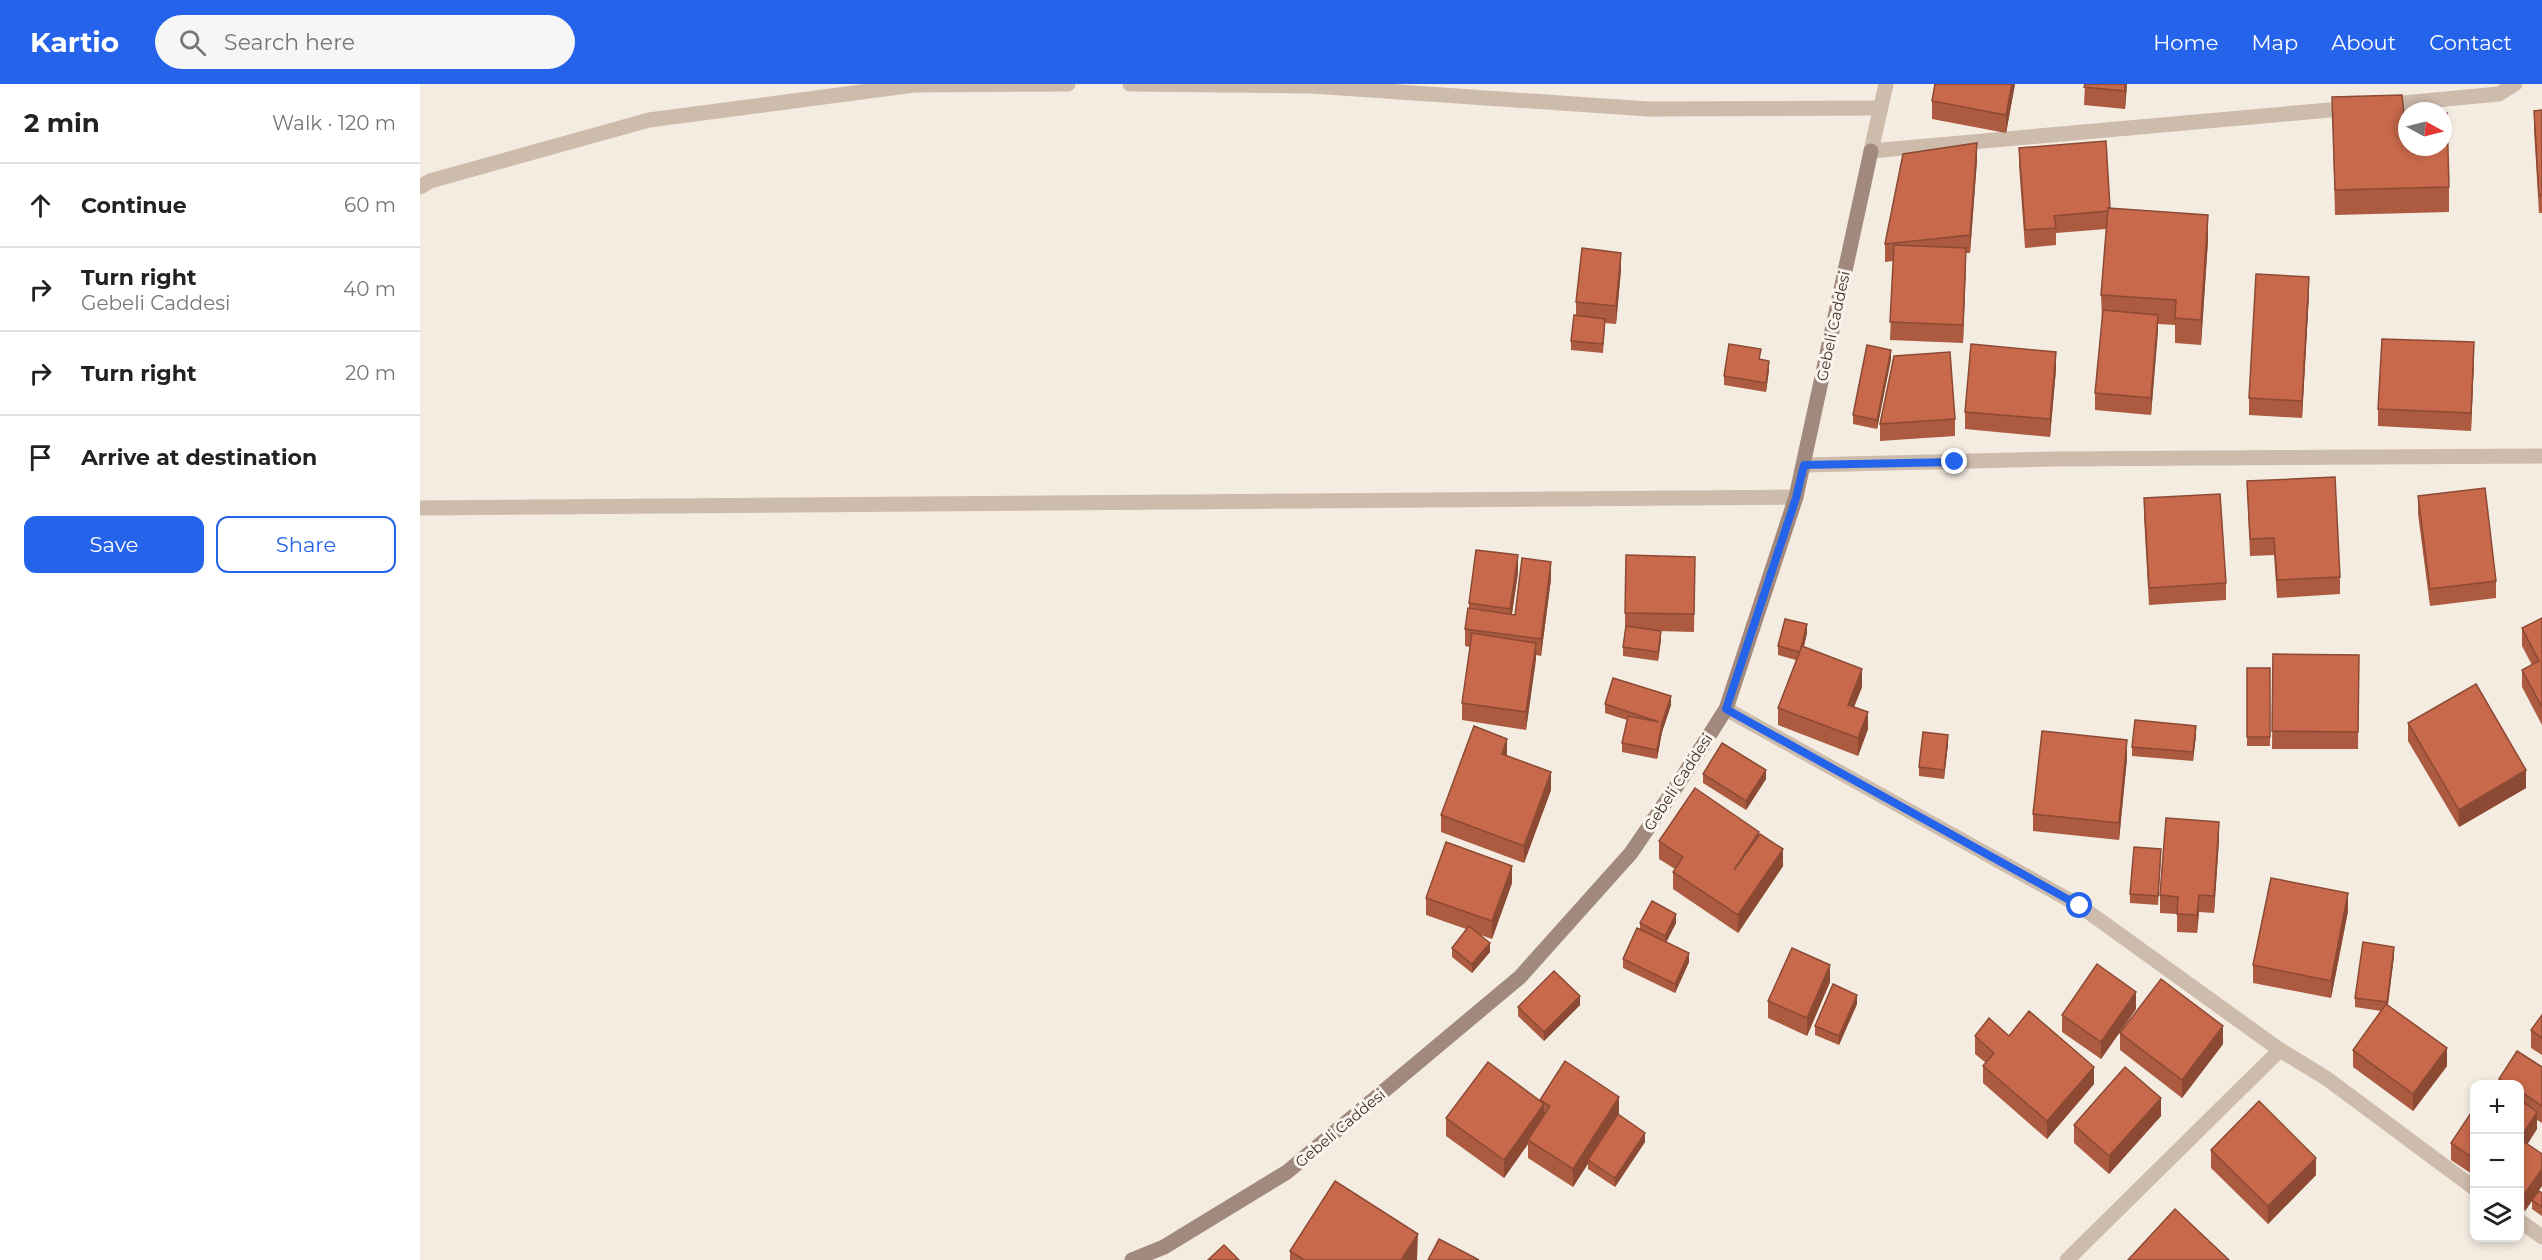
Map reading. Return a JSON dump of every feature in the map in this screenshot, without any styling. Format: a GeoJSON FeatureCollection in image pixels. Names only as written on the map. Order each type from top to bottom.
{"type":"FeatureCollection","features":[{"type":"Feature","properties":{"kind":"main road","name":"Gebeli Caddesi"},"geometry":{"type":"LineString","coordinates":[[1132,1260],[1164,1247],[1287,1172],[1520,976],[1631,853],[1680,781],[1726,709],[1796,498],[1871,151]]}},
{"type":"Feature","properties":{"kind":"street"},"geometry":{"type":"LineString","coordinates":[[420,187],[430,181],[649,120],[914,85],[1068,84]]}},
{"type":"Feature","properties":{"kind":"street"},"geometry":{"type":"LineString","coordinates":[[1130,84],[1312,86],[1648,109],[1880,108]]}},
{"type":"Feature","properties":{"kind":"street","name":"Gebeli Caddesi"},"geometry":{"type":"LineString","coordinates":[[1871,151],[1886,84]]}},
{"type":"Feature","properties":{"kind":"street"},"geometry":{"type":"LineString","coordinates":[[1871,151],[2499,94],[2515,84]]}},
{"type":"Feature","properties":{"kind":"street"},"geometry":{"type":"LineString","coordinates":[[1804,465],[2068,459],[2542,456]]}},
{"type":"Feature","properties":{"kind":"street"},"geometry":{"type":"LineString","coordinates":[[420,508],[1796,498]]}},
{"type":"Feature","properties":{"kind":"street"},"geometry":{"type":"LineString","coordinates":[[1726,709],[2080,906],[2280,1050],[2326,1078],[2470,1184]]}},
{"type":"Feature","properties":{"kind":"street"},"geometry":{"type":"LineString","coordinates":[[2067,1260],[2280,1050]]}},
{"type":"Feature","properties":{"kind":"street"},"geometry":{"type":"LineString","coordinates":[[2524,1224],[2542,1237]]}},
{"type":"Feature","properties":{"kind":"building"},"geometry":{"type":"Polygon","coordinates":[[[1935,84],[2012,84],[2006,115],[1932,101],[1935,84]]]}},
{"type":"Feature","properties":{"kind":"building"},"geometry":{"type":"Polygon","coordinates":[[[2085,84],[2125,84],[2125,91],[2084,87],[2085,84]]]}},
{"type":"Feature","properties":{"kind":"building"},"geometry":{"type":"Polygon","coordinates":[[[2402,95],[2403,102],[2398,102],[2398,156],[2448,156],[2449,187],[2335,190],[2332,97],[2402,95]]]}},
{"type":"Feature","properties":{"kind":"building"},"geometry":{"type":"Polygon","coordinates":[[[2542,110],[2542,195],[2539,195],[2534,111],[2542,110]]]}},
{"type":"Feature","properties":{"kind":"building"},"geometry":{"type":"Polygon","coordinates":[[[2106,141],[2110,208],[2108,211],[2054,216],[2056,228],[2025,230],[2019,148],[2106,141]]]}},
{"type":"Feature","properties":{"kind":"building"},"geometry":{"type":"Polygon","coordinates":[[[1977,143],[1970,235],[1885,244],[1903,154],[1977,143]]]}},
{"type":"Feature","properties":{"kind":"building"},"geometry":{"type":"Polygon","coordinates":[[[2108,208],[2208,215],[2201,320],[2175,318],[2176,300],[2101,295],[2108,208]]]}},
{"type":"Feature","properties":{"kind":"building"},"geometry":{"type":"Polygon","coordinates":[[[1894,245],[1966,248],[1963,325],[1890,322],[1894,245]]]}},
{"type":"Feature","properties":{"kind":"building"},"geometry":{"type":"Polygon","coordinates":[[[1582,248],[1621,253],[1616,306],[1576,302],[1582,248]]]}},
{"type":"Feature","properties":{"kind":"building"},"geometry":{"type":"Polygon","coordinates":[[[2256,274],[2309,277],[2302,401],[2249,398],[2256,274]]]}},
{"type":"Feature","properties":{"kind":"building"},"geometry":{"type":"Polygon","coordinates":[[[2103,310],[2158,315],[2151,398],[2095,393],[2103,310]]]}},
{"type":"Feature","properties":{"kind":"building"},"geometry":{"type":"Polygon","coordinates":[[[1574,315],[1605,319],[1603,344],[1571,341],[1574,315]]]}},
{"type":"Feature","properties":{"kind":"building"},"geometry":{"type":"Polygon","coordinates":[[[2382,339],[2474,342],[2471,413],[2378,409],[2382,339]]]}},
{"type":"Feature","properties":{"kind":"building"},"geometry":{"type":"Polygon","coordinates":[[[1729,344],[1761,349],[1759,359],[1769,361],[1766,383],[1724,376],[1729,344]]]}},
{"type":"Feature","properties":{"kind":"building"},"geometry":{"type":"Polygon","coordinates":[[[1971,344],[2056,352],[2050,419],[1965,412],[1971,344]]]}},
{"type":"Feature","properties":{"kind":"building"},"geometry":{"type":"Polygon","coordinates":[[[1867,345],[1891,350],[1877,420],[1853,415],[1867,345]]]}},
{"type":"Feature","properties":{"kind":"building"},"geometry":{"type":"Polygon","coordinates":[[[1950,352],[1955,419],[1880,424],[1894,356],[1950,352]]]}},
{"type":"Feature","properties":{"kind":"building"},"geometry":{"type":"Polygon","coordinates":[[[2335,477],[2340,577],[2277,580],[2274,538],[2250,539],[2247,481],[2335,477]]]}},
{"type":"Feature","properties":{"kind":"building"},"geometry":{"type":"Polygon","coordinates":[[[2485,488],[2496,581],[2430,589],[2418,496],[2485,488]]]}},
{"type":"Feature","properties":{"kind":"building"},"geometry":{"type":"Polygon","coordinates":[[[2220,494],[2226,583],[2149,588],[2144,498],[2220,494]]]}},
{"type":"Feature","properties":{"kind":"building"},"geometry":{"type":"Polygon","coordinates":[[[1476,550],[1518,555],[1510,609],[1469,603],[1476,550]]]}},
{"type":"Feature","properties":{"kind":"building"},"geometry":{"type":"Polygon","coordinates":[[[1626,555],[1695,557],[1694,614],[1625,613],[1626,555]]]}},
{"type":"Feature","properties":{"kind":"building"},"geometry":{"type":"Polygon","coordinates":[[[1522,558],[1551,562],[1541,639],[1465,629],[1468,608],[1515,615],[1522,558]]]}},
{"type":"Feature","properties":{"kind":"building"},"geometry":{"type":"Polygon","coordinates":[[[2542,618],[2542,707],[2522,670],[2539,661],[2522,628],[2542,618]]]}},
{"type":"Feature","properties":{"kind":"building"},"geometry":{"type":"Polygon","coordinates":[[[1785,619],[1807,624],[1800,652],[1778,646],[1785,619]]]}},
{"type":"Feature","properties":{"kind":"building"},"geometry":{"type":"Polygon","coordinates":[[[1626,626],[1661,631],[1658,652],[1623,647],[1626,626]]]}},
{"type":"Feature","properties":{"kind":"building"},"geometry":{"type":"Polygon","coordinates":[[[1472,633],[1536,643],[1526,712],[1462,703],[1472,633]]]}},
{"type":"Feature","properties":{"kind":"building"},"geometry":{"type":"Polygon","coordinates":[[[1802,646],[1862,669],[1848,705],[1868,712],[1858,738],[1778,708],[1802,646]]]}},
{"type":"Feature","properties":{"kind":"building"},"geometry":{"type":"Polygon","coordinates":[[[2273,654],[2359,655],[2358,732],[2272,731],[2273,654]]]}},
{"type":"Feature","properties":{"kind":"building"},"geometry":{"type":"Polygon","coordinates":[[[2247,668],[2270,668],[2270,737],[2247,737],[2247,668]]]}},
{"type":"Feature","properties":{"kind":"building"},"geometry":{"type":"Polygon","coordinates":[[[1613,678],[1671,696],[1662,723],[1657,750],[1622,743],[1628,716],[1659,722],[1605,704],[1613,678]]]}},
{"type":"Feature","properties":{"kind":"building"},"geometry":{"type":"Polygon","coordinates":[[[2476,684],[2526,770],[2459,810],[2408,723],[2476,684]]]}},
{"type":"Feature","properties":{"kind":"building"},"geometry":{"type":"Polygon","coordinates":[[[2135,720],[2196,726],[2193,752],[2132,747],[2135,720]]]}},
{"type":"Feature","properties":{"kind":"building"},"geometry":{"type":"Polygon","coordinates":[[[1474,726],[1507,739],[1502,754],[1551,772],[1524,846],[1441,815],[1474,726]]]}},
{"type":"Feature","properties":{"kind":"building"},"geometry":{"type":"Polygon","coordinates":[[[2042,731],[2127,740],[2119,823],[2033,814],[2042,731]]]}},
{"type":"Feature","properties":{"kind":"building"},"geometry":{"type":"Polygon","coordinates":[[[1923,732],[1948,735],[1944,770],[1919,767],[1923,732]]]}},
{"type":"Feature","properties":{"kind":"building"},"geometry":{"type":"Polygon","coordinates":[[[1722,743],[1766,770],[1746,801],[1703,774],[1722,743]]]}},
{"type":"Feature","properties":{"kind":"building"},"geometry":{"type":"Polygon","coordinates":[[[1695,788],[1759,832],[1734,870],[1760,834],[1783,849],[1738,915],[1673,872],[1683,857],[1659,841],[1695,788]]]}},
{"type":"Feature","properties":{"kind":"building"},"geometry":{"type":"Polygon","coordinates":[[[2166,818],[2219,822],[2214,896],[2199,895],[2197,915],[2177,914],[2178,897],[2160,895],[2166,818]]]}},
{"type":"Feature","properties":{"kind":"building"},"geometry":{"type":"Polygon","coordinates":[[[1446,842],[1512,866],[1492,921],[1426,898],[1446,842]]]}},
{"type":"Feature","properties":{"kind":"building"},"geometry":{"type":"Polygon","coordinates":[[[2134,847],[2161,849],[2158,896],[2130,894],[2134,847]]]}},
{"type":"Feature","properties":{"kind":"building"},"geometry":{"type":"Polygon","coordinates":[[[2271,878],[2348,893],[2331,981],[2253,965],[2271,878]]]}},
{"type":"Feature","properties":{"kind":"building"},"geometry":{"type":"Polygon","coordinates":[[[1652,901],[1676,914],[1665,936],[1640,923],[1652,901]]]}},
{"type":"Feature","properties":{"kind":"building"},"geometry":{"type":"Polygon","coordinates":[[[1469,926],[1490,943],[1472,964],[1452,948],[1469,926]]]}},
{"type":"Feature","properties":{"kind":"building"},"geometry":{"type":"Polygon","coordinates":[[[1637,928],[1689,953],[1675,984],[1623,959],[1637,928]]]}},
{"type":"Feature","properties":{"kind":"building"},"geometry":{"type":"Polygon","coordinates":[[[2363,942],[2394,947],[2387,1002],[2355,998],[2363,942]]]}},
{"type":"Feature","properties":{"kind":"building"},"geometry":{"type":"Polygon","coordinates":[[[1792,948],[1830,965],[1807,1018],[1768,1001],[1792,948]]]}},
{"type":"Feature","properties":{"kind":"building"},"geometry":{"type":"Polygon","coordinates":[[[2097,964],[2136,992],[2101,1042],[2062,1015],[2097,964]]]}},
{"type":"Feature","properties":{"kind":"building"},"geometry":{"type":"Polygon","coordinates":[[[1554,971],[1580,996],[1544,1032],[1518,1007],[1554,971]]]}},
{"type":"Feature","properties":{"kind":"building"},"geometry":{"type":"Polygon","coordinates":[[[2161,979],[2223,1026],[2182,1080],[2120,1033],[2161,979]]]}},
{"type":"Feature","properties":{"kind":"building"},"geometry":{"type":"Polygon","coordinates":[[[1833,984],[1857,995],[1839,1036],[1815,1026],[1833,984]]]}},
{"type":"Feature","properties":{"kind":"building"},"geometry":{"type":"Polygon","coordinates":[[[2386,1004],[2447,1048],[2413,1094],[2353,1050],[2386,1004]]]}},
{"type":"Feature","properties":{"kind":"building"},"geometry":{"type":"Polygon","coordinates":[[[2029,1011],[2094,1067],[2047,1121],[1983,1066],[1994,1053],[1975,1036],[1989,1018],[2009,1036],[2029,1011]]]}},
{"type":"Feature","properties":{"kind":"building"},"geometry":{"type":"Polygon","coordinates":[[[2542,1015],[2542,1038],[2531,1030],[2542,1015]]]}},
{"type":"Feature","properties":{"kind":"building"},"geometry":{"type":"Polygon","coordinates":[[[2517,1051],[2542,1067],[2542,1106],[2524,1094],[2524,1080],[2499,1079],[2517,1051]]]}},
{"type":"Feature","properties":{"kind":"building"},"geometry":{"type":"Polygon","coordinates":[[[1565,1061],[1619,1097],[1573,1169],[1528,1140],[1550,1106],[1540,1100],[1565,1061]]]}},
{"type":"Feature","properties":{"kind":"building"},"geometry":{"type":"Polygon","coordinates":[[[1488,1062],[1544,1104],[1504,1160],[1446,1118],[1488,1062]]]}},
{"type":"Feature","properties":{"kind":"building"},"geometry":{"type":"Polygon","coordinates":[[[2125,1067],[2161,1098],[2109,1156],[2074,1125],[2125,1067]]]}},
{"type":"Feature","properties":{"kind":"building"},"geometry":{"type":"Polygon","coordinates":[[[2259,1101],[2316,1158],[2268,1206],[2211,1150],[2259,1101]]]}},
{"type":"Feature","properties":{"kind":"building"},"geometry":{"type":"Polygon","coordinates":[[[2524,1103],[2537,1112],[2524,1133],[2524,1103]]]}},
{"type":"Feature","properties":{"kind":"building"},"geometry":{"type":"Polygon","coordinates":[[[1618,1114],[1645,1133],[1615,1178],[1588,1160],[1618,1114]]]}},
{"type":"Feature","properties":{"kind":"building"},"geometry":{"type":"Polygon","coordinates":[[[2470,1114],[2470,1156],[2451,1143],[2470,1114]]]}},
{"type":"Feature","properties":{"kind":"building"},"geometry":{"type":"Polygon","coordinates":[[[2524,1142],[2542,1154],[2542,1169],[2525,1193],[2524,1142]]]}},
{"type":"Feature","properties":{"kind":"building"},"geometry":{"type":"Polygon","coordinates":[[[1335,1181],[1418,1234],[1401,1260],[1304,1260],[1290,1251],[1335,1181]]]}},
{"type":"Feature","properties":{"kind":"building"},"geometry":{"type":"Polygon","coordinates":[[[2539,1191],[2542,1193],[2542,1207],[2532,1200],[2539,1191]]]}},
{"type":"Feature","properties":{"kind":"building"},"geometry":{"type":"Polygon","coordinates":[[[2175,1209],[2229,1260],[2128,1260],[2175,1209]]]}},
{"type":"Feature","properties":{"kind":"building"},"geometry":{"type":"Polygon","coordinates":[[[1439,1239],[1479,1260],[1428,1260],[1439,1239]]]}},
{"type":"Feature","properties":{"kind":"building"},"geometry":{"type":"Polygon","coordinates":[[[1224,1245],[1239,1260],[1208,1260],[1224,1245]]]}},
{"type":"Feature","properties":{"kind":"route"},"geometry":{"type":"LineString","coordinates":[[1955,462],[1804,465],[1796,498],[1726,709],[2080,906]]}}]}
